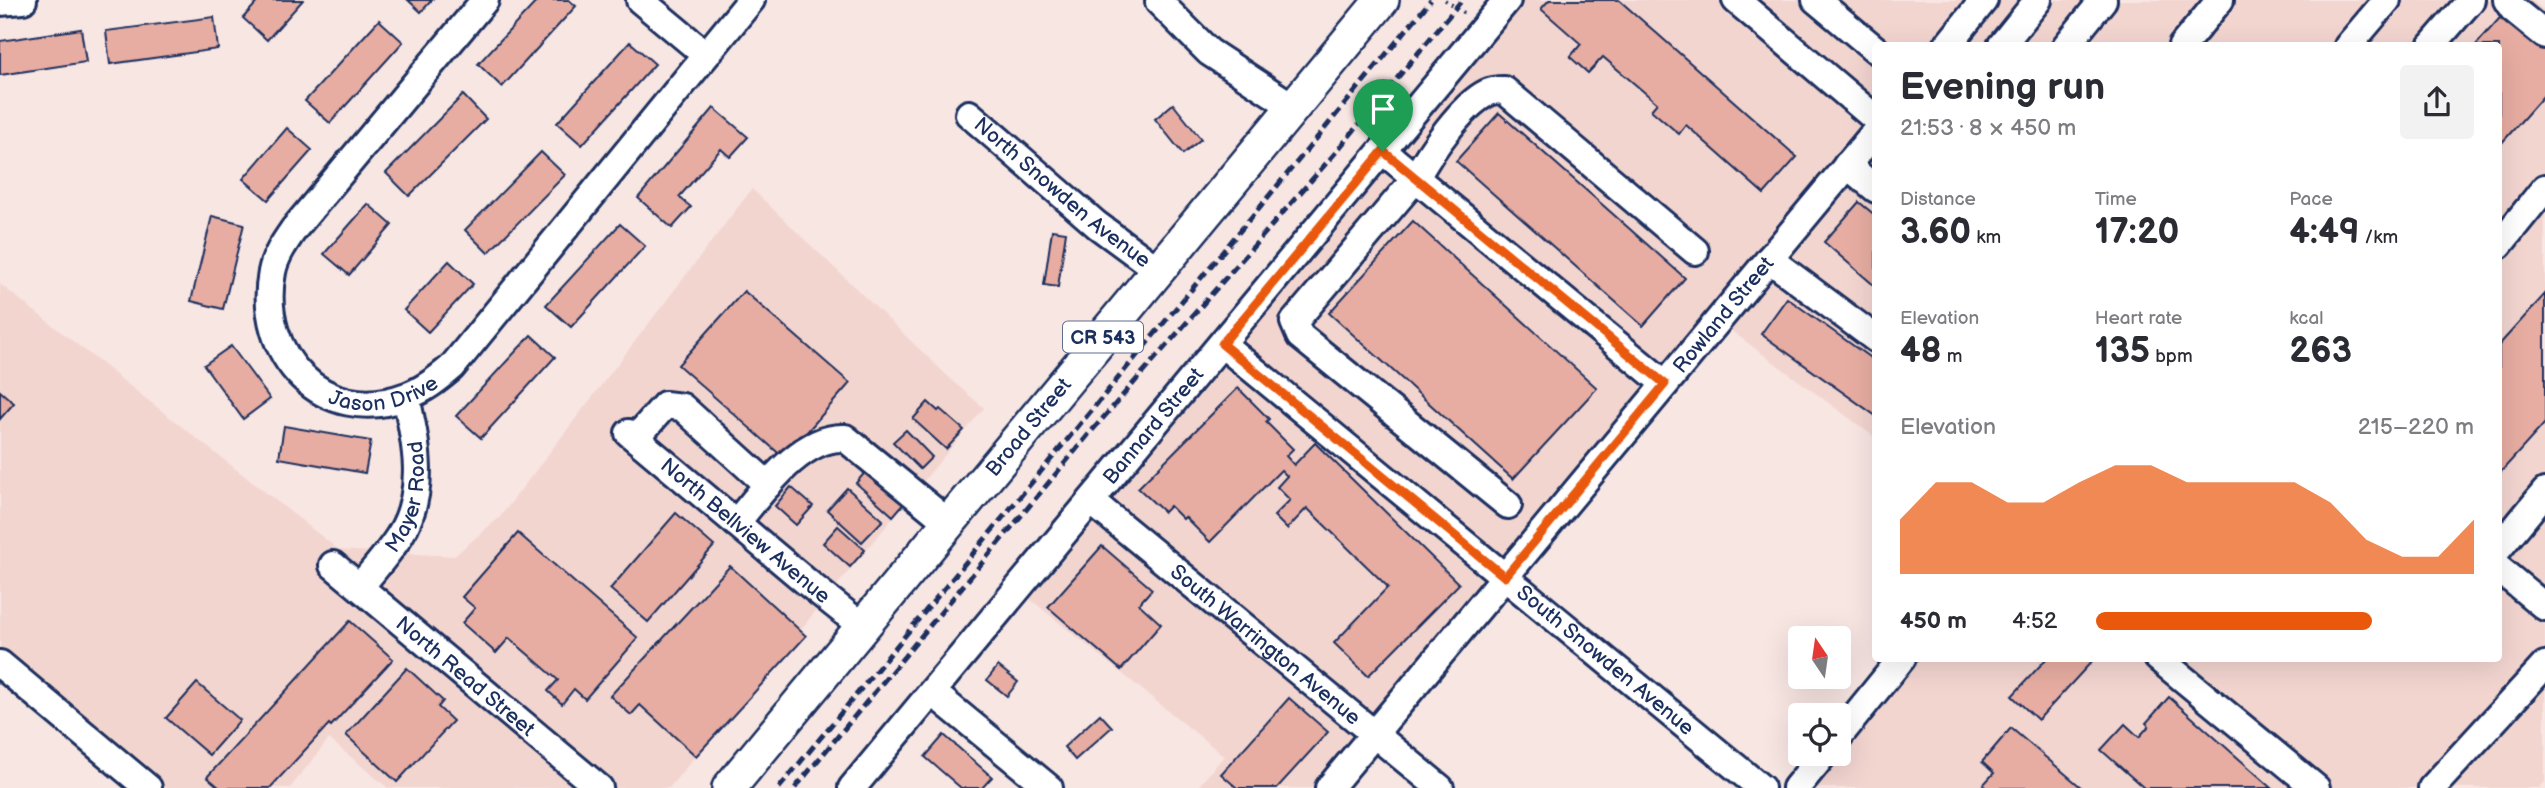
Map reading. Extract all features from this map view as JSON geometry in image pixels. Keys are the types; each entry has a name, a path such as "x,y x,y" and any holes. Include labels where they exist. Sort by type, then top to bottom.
{"main road":[{"name":"Broad Street","path":"729,788 1382,0"}],"street":[{"path":"0,2 23,0"},
{"name":"Jason Drive","path":"485,0 281,248 272,272 269,313 276,340 290,365 315,389 335,399 354,403 378,403 406,397 431,384 452,367 751,0"},
{"path":"640,0 706,55"},
{"name":"Bannard Street","path":"852,788 1507,0"},
{"path":"1736,0 1872,116"},
{"path":"1816,0 1872,47"},
{"path":"1950,42 1984,0"},
{"path":"2004,42 2038,0"},
{"path":"2069,42 2103,0"},
{"path":"2185,42 2220,0"},
{"path":"2351,42 2387,0"},
{"path":"2434,42 2471,0"},
{"path":"2507,0 2513,9 2545,34"},
{"path":"1159,2 1209,52 1293,107"},
{"path":"1508,505 1300,336 1294,323 1416,178 1427,156 1475,100 1491,91 1504,90 1695,251"},
{"name":"North Snowden Avenue","path":"969,114 1097,225 1158,270"},
{"name":"Rowland Street","path":"1329,788 1872,136"},
{"path":"1383,151 1665,384"},
{"path":"1847,165 1872,186"},
{"path":"2502,241 2545,188"},
{"path":"1769,259 1872,336"},
{"name":"South Snowden Avenue","path":"1222,344 1762,788"},
{"name":"Mayer Road","path":"360,587 401,534 414,494 417,451 406,397"},
{"name":"North Bellview Avenue","path":"768,485 682,407 665,405 633,436 863,626"},
{"path":"736,523 776,475 814,444 832,437 845,438 948,523"},
{"path":"2502,544 2545,492"},
{"name":"South Warrington Avenue","path":"1091,501 1440,788"},
{"name":"North Read Street","path":"333,565 599,788"},
{"path":"2502,571 2545,607"},
{"path":"1851,721 1899,662"},
{"path":"2163,662 2316,788"},
{"path":"0,664 148,788"},
{"path":"2432,788 2545,665"},
{"path":"932,692 1049,788"},
{"path":"1796,788 1814,766"}],"shaded area":[{"path":"1490,0 2531,0 2545,11 2545,782 2539,788 1791,788 1808,766 1851,766 1851,714 1893,662 2502,662 2502,42 1872,42 1872,435 1714,318 1326,788 1197,788 1224,756 1025,595"},
{"path":"752,189 984,408 669,788 388,788 329,739 290,788 157,788 0,659 0,284 339,550 454,556 500,517"}],"building":[{"path":"259,0 303,0 267,40 243,18"},
{"path":"408,0 432,0 421,12"},
{"path":"538,0 569,0 576,6 502,87 478,64"},
{"path":"1549,0 1619,0 1797,157 1764,194 1686,125 1679,134 1651,110 1657,103 1603,57 1588,73 1570,57 1581,44 1541,9"},
{"path":"2506,11 2545,45 2545,94 2502,143 2502,42 2479,42"},
{"path":"214,17 218,49 110,64 106,31"},
{"path":"379,20 403,42 330,123 305,101"},
{"path":"81,29 86,62 0,75 0,41"},
{"path":"630,42 655,64 582,145 557,123"},
{"path":"463,95 486,119 409,196 386,173"},
{"path":"1173,104 1201,139 1183,154 1155,119"},
{"path":"714,108 748,137 730,157 721,149 679,197 691,207 672,228 638,198"},
{"path":"1499,113 1685,278 1643,326 1456,161"},
{"path":"287,128 312,150 268,200 243,179"},
{"path":"541,152 565,175 488,253 465,230"},
{"path":"1859,202 1872,213 1872,284 1824,242"},
{"path":"368,204 392,225 349,275 324,254"},
{"path":"212,216 244,224 223,309 191,301"},
{"path":"1413,221 1597,388 1513,479 1329,313"},
{"path":"620,224 645,246 571,327 546,305"},
{"path":"1052,230 1066,232 1058,287 1044,285"},
{"path":"449,261 473,284 428,332 404,310"},
{"path":"744,291 850,383 784,458 678,365"},
{"path":"2545,294 2545,423 2502,471 2502,342"},
{"path":"1787,298 1872,359 1872,413 1761,334"},
{"path":"531,335 555,357 481,438 456,416"},
{"path":"231,346 270,399 243,419 204,365"},
{"path":"1238,388 1269,419 1266,422 1293,449 1286,456 1294,465 1315,443 1459,584 1368,676 1334,643 1388,587 1307,508 1287,529 1274,516 1290,500 1277,487 1287,476 1281,470 1210,542 1185,517 1183,519 1170,506 1164,512 1138,488"},
{"path":"0,391 14,403 0,419"},
{"path":"928,402 964,430 946,449 913,419"},
{"path":"284,426 371,441 365,473 279,458"},
{"path":"906,430 932,457 920,469 893,442"},
{"path":"868,469 906,501 893,516 856,483"},
{"path":"791,487 813,506 796,525 775,506"},
{"path":"847,488 883,520 862,542 827,510"},
{"path":"676,513 714,546 648,622 610,589"},
{"path":"838,526 865,550 850,567 823,543"},
{"path":"518,533 638,638 585,699 574,689 562,704 548,691 558,680 509,638 496,653 462,623 475,608 462,597"},
{"path":"1102,546 1152,589 1139,604 1161,624 1121,670 1048,607"},
{"path":"730,566 806,636 696,756 640,705 631,715 610,696"},
{"path":"350,621 393,659 270,788 220,788 207,777"},
{"path":"2043,662 2091,662 2038,720 2012,696"},
{"path":"998,666 1018,682 1007,696 987,680"},
{"path":"407,668 443,701 438,707 453,721 397,782 346,735"},
{"path":"197,683 240,720 209,755 166,718"},
{"path":"2169,697 2272,788 2144,788 2101,750 2125,724 2139,737 2149,726 2146,723"},
{"path":"1289,698 1328,732 1277,788 1237,788 1221,774"},
{"path":"1100,714 1112,727 1075,760 1064,747"},
{"path":"2011,728 2082,788 1986,788 1983,785 1994,773 1982,762"},
{"path":"944,735 992,777 982,788 961,788 925,757"}],"railway":[{"path":"779,788 1431,0"},
{"path":"795,788 1089,434 1336,152 1462,0"}],"route":[{"path":"1383,151 1665,384 1505,577 1222,344 1383,151"}]}
